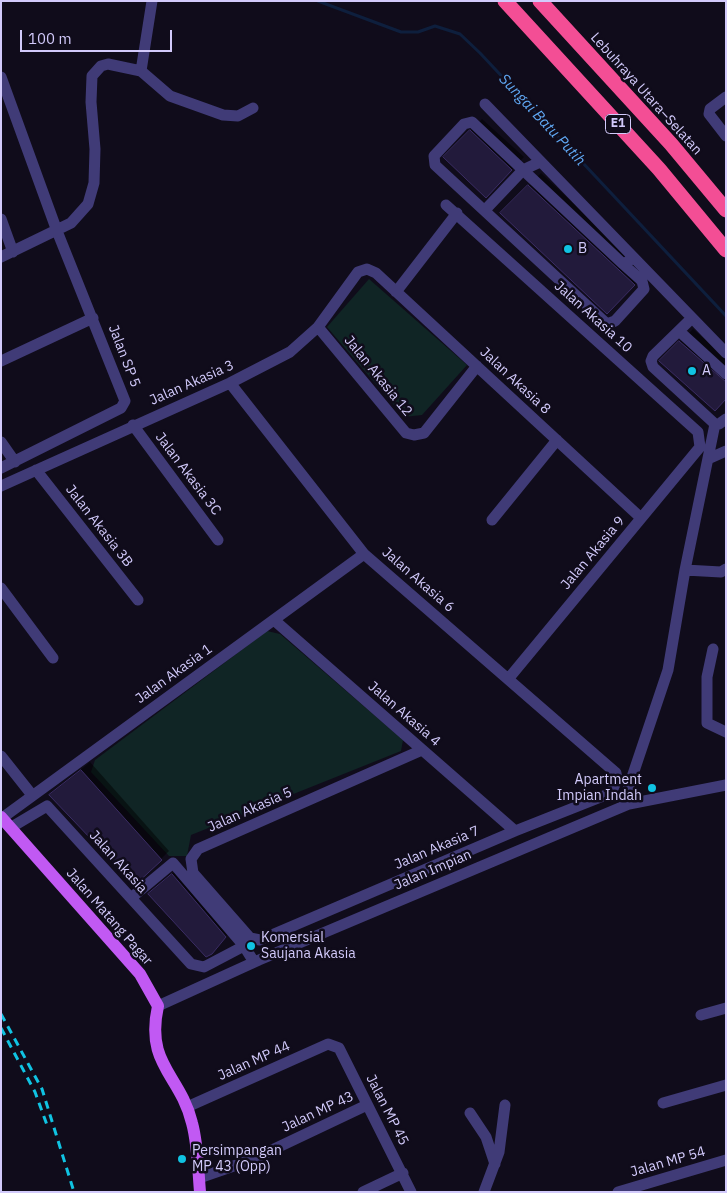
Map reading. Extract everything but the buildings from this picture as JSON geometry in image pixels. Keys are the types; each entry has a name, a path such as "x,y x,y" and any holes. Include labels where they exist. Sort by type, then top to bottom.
{"highway":[{"name":"E1","path":"505,1 659,169 726,250"},
{"name":"Lebuhraya Utara–Selatan","path":"540,1 670,144 726,210"}],"main road":[{"name":"Jalan Matang Pagar","path":"4,821 140,974 158,1006"},
{"path":"158,1006 153,1027 159,1058 187,1108 192,1123 200,1192"}],"street":[{"path":"141,71 152,1"},
{"path":"1,257 57,231 70,223 88,204 94,183 96,149 91,102 92,76 101,66 108,64 141,71 170,96 215,112 238,116 253,108"},
{"name":"Jalan SP 5","path":"1,77 57,231 125,398 125,404 121,408 15,462"},
{"path":"726,97 710,109 708,114 726,136"},
{"path":"485,104 726,353"},
{"path":"469,122 475,124 523,170 642,281 644,289 615,322 607,324 554,277 435,165 433,160 464,124 469,122"},
{"path":"485,210 523,170 540,162"},
{"name":"Jalan Akasia 10","path":"446,204 698,432 700,447"},
{"path":"396,292 456,213"},
{"path":"1,219 13,252"},
{"path":"623,264 634,258"},
{"name":"Jalan Akasia 8","path":"366,269 376,273 642,518"},
{"name":"Jalan Akasia 3","path":"1,486 230,383 290,352 318,326 358,272 366,269"},
{"path":"1,361 94,318"},
{"path":"692,318 653,356 652,364 715,424 720,424 726,419"},
{"name":"Jalan Akasia 12","path":"318,326 406,433 414,435 424,433 477,366"},
{"path":"679,331 726,374"},
{"name":"Jalan Akasia 6","path":"230,383 364,554 509,678 616,773"},
{"path":"629,804 628,792 668,670 685,570 715,424"},
{"name":"Jalan Akasia 3C","path":"133,425 218,540"},
{"path":"492,520 557,440"},
{"path":"1,442 15,462 1,468"},
{"name":"Jalan Akasia 9","path":"509,678 700,447"},
{"path":"708,459 726,451"},
{"name":"Jalan Akasia 3B","path":"36,470 138,600"},
{"name":"Jalan Akasia 1","path":"4,821 32,795 364,554"},
{"path":"685,570 721,572 726,569"},
{"path":"1,588 53,658"},
{"name":"Jalan Akasia 4","path":"274,620 515,831"},
{"path":"713,649 707,677 707,723 726,732"},
{"name":"Jalan Akasia 5","path":"255,940 250,938 193,873 191,860 198,849 422,750"},
{"path":"1,756 32,795"},
{"name":"Jalan Akasia 7","path":"255,940 260,940 515,831 611,794 618,780 616,773"},
{"name":"Jalan Impian","path":"158,1006 254,962 629,804 726,785"},
{"name":"Jalan Akasia","path":"4,821 47,806 191,964 196,967 204,966 244,946"},
{"path":"131,898 172,863 244,946 254,962"},
{"path":"701,1015 726,1008"},
{"name":"Jalan MP 44","path":"187,1108 328,1044 334,1045"},
{"name":"Jalan MP 45","path":"334,1045 338,1048 411,1192"},
{"path":"663,1103 726,1085"},
{"name":"Jalan MP 43","path":"199,1178 251,1160 367,1105"},
{"path":"484,1192 499,1152 505,1105"},
{"path":"470,1113 486,1137 494,1164"},
{"name":"Jalan MP 54","path":"618,1192 726,1160"},
{"path":"364,1192 402,1173"}],"green space":[{"path":"369,279 467,365 422,415 404,417 327,327"},
{"path":"267,631 280,634 403,740 401,751 191,835 187,856 169,856 91,772 95,760"}],"waterway":[{"name":"Sungai Batu Putih","path":"318,1 401,32 418,32 435,26 460,34 480,53 726,316"}],"railway":[{"path":"1,1014 42,1089 74,1192"},
{"path":"1,1028 35,1092 47,1125"}],"place":[{"name":"B","path":"568,249"},
{"name":"A","path":"692,371"},
{"name":"Apartment Impian Indah","path":"652,788"},
{"name":"Komersial Saujana Akasia","path":"251,946"},
{"name":"Persimpangan MP 43 (Opp)","path":"182,1159"}]}
